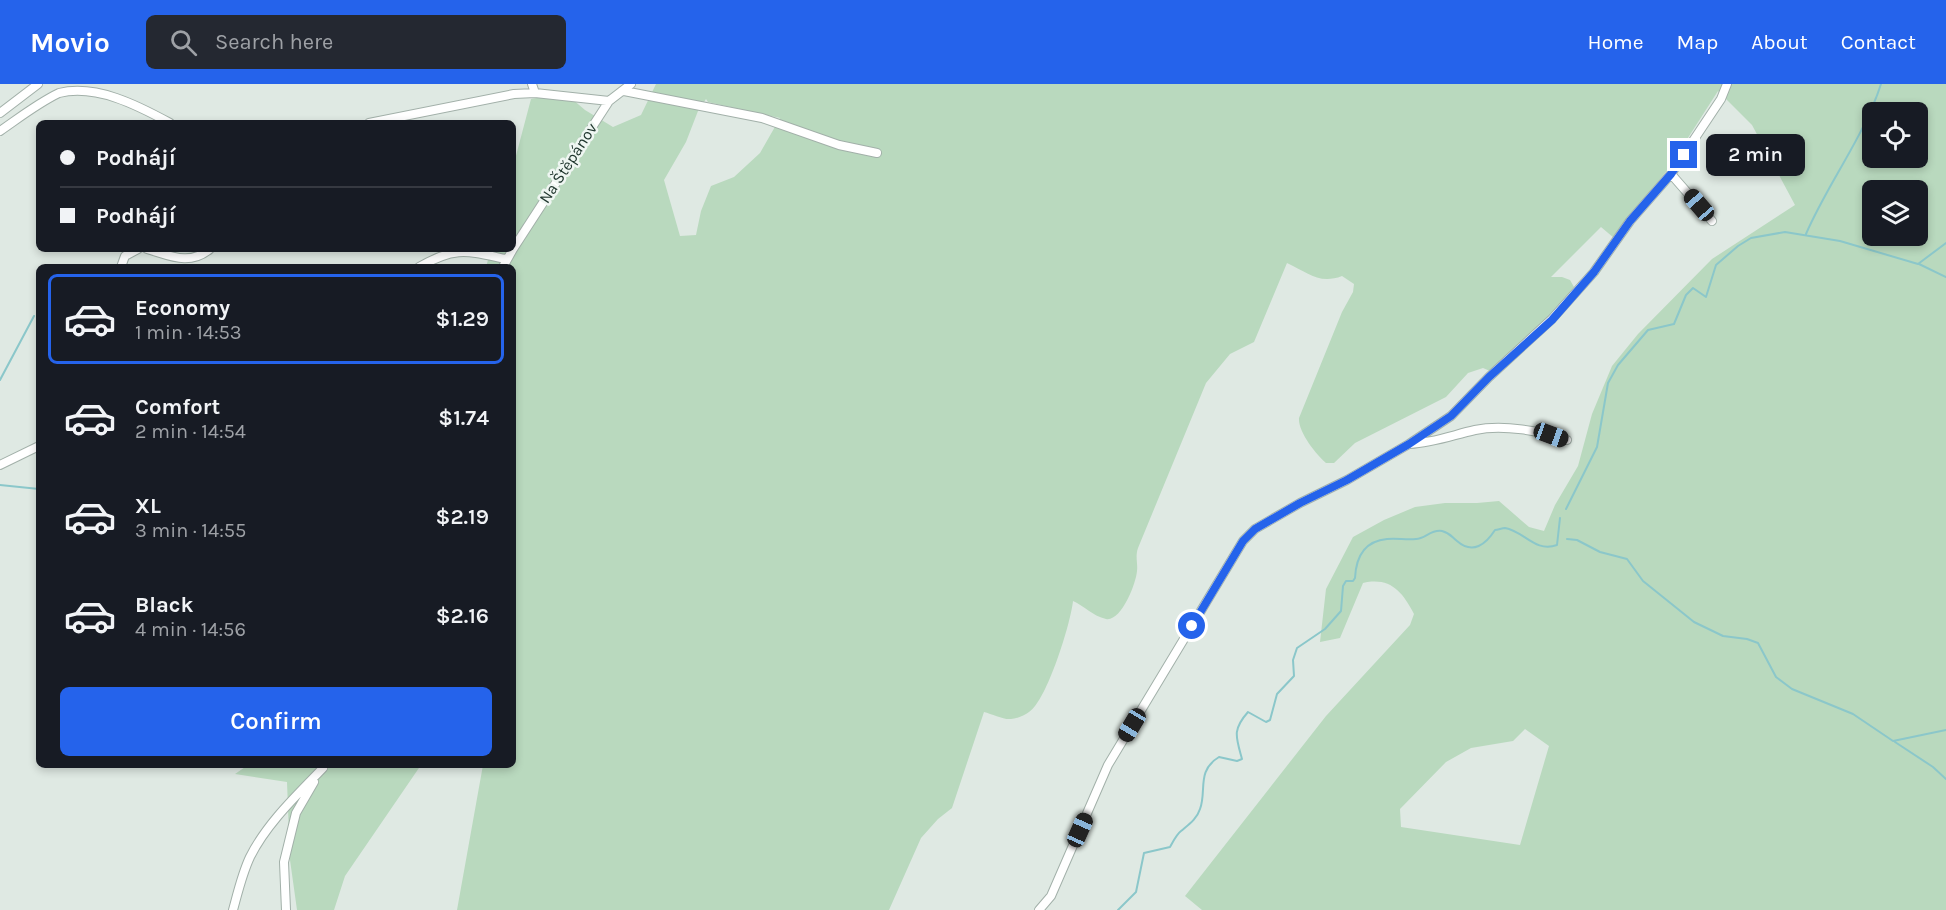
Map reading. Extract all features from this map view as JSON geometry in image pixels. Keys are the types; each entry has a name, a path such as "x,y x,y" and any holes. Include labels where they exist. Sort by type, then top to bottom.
{"street":[{"path":"0,113 38,84"},
{"path":"532,84 535,93"},
{"name":"Na Štěpánov","path":"516,244 609,101 631,84"},
{"path":"1039,910 1051,896 1108,765 1243,541 1255,529 1347,480 1409,444 1451,416 1489,377 1552,320 1594,272 1630,221 1671,174 1721,99 1727,84"},
{"path":"0,130 58,93 82,88 103,90 164,120"},
{"path":"624,91 762,118 839,145 877,153"},
{"path":"384,120 514,94 535,93 609,101"},
{"path":"1671,174 1712,221"},
{"path":"122,264 125,256 132,252"},
{"path":"159,252 186,259 199,257 206,252"},
{"path":"425,264 445,254 457,252"},
{"path":"466,252 505,263"},
{"path":"1409,444 1478,429 1534,431 1567,440"},
{"path":"0,465 36,448"},
{"path":"233,910 243,875 260,840 322,768"},
{"path":"286,910 284,862 296,813 323,768"}],"green space":[{"path":"656,84 1946,84 1946,910 1202,910 1185,896 1326,716 1410,625 1414,614 1400,593 1381,582 1363,583 1340,638 1320,642 1326,589 1353,537 1384,520 1415,507 1445,503 1499,501 1529,527 1544,531 1555,505 1578,466 1592,414 1612,366 1638,334 1712,259 1795,205 1752,125 1718,91 1668,169 1614,238 1601,227 1551,277 1570,280 1574,287 1558,308 1490,371 1483,368 1468,373 1446,397 1355,443 1334,463 1326,463 1313,448 1301,430 1299,418 1342,312 1353,292 1354,284 1342,276 1327,279 1313,276 1287,263 1254,342 1230,354 1206,383 1138,548 1136,577 1127,601 1117,615 1106,619 1073,601 1057,660 1036,705 1027,713 1013,719 1005,719 984,712 952,808 938,819 921,838 889,910 457,910 482,768 516,768 516,264 487,264 490,252 516,252 516,156 531,99 565,93 585,110 613,127 641,115","holes":["706,99 708,102 780,118 760,153 734,177 711,186 701,211 696,235 680,236 664,180 686,142 698,111","1525,729 1549,746 1520,845 1401,827 1400,809 1446,762 1471,748 1513,741"]},
{"path":"244,768 419,768 345,876 334,910 297,910 290,860 287,782 235,774"}],"waterway":[{"path":"1806,234 1856,141 1881,84"},
{"path":"1566,509 1597,447 1608,383 1618,365 1648,330 1674,324 1686,295 1693,288 1706,297 1716,265 1738,246 1751,238 1785,232 1840,241 1918,264 1946,243"},
{"path":"1919,264 1946,277"},
{"path":"0,380 34,316"},
{"path":"0,485 36,489"},
{"path":"1118,910 1136,892 1144,853 1170,847 1178,834 1197,816 1202,802 1207,768 1219,757 1237,761 1242,759 1237,729 1243,718 1248,712 1266,722 1270,720 1277,694 1294,676 1293,660 1297,648 1325,629 1341,611 1343,586 1346,581 1353,581 1355,578 1357,563 1367,547 1379,540 1419,539 1438,531 1449,534 1463,545 1474,547 1488,540 1495,530 1505,528 1536,544 1549,547 1557,545 1560,518"},
{"path":"1567,539 1577,540 1600,552 1627,559 1643,581 1694,622 1723,636 1758,643 1776,677 1792,689 1853,714 1893,741 1946,730"},
{"path":"1895,742 1933,767 1946,779"}],"route":[{"path":"1192,626 1243,541 1255,529 1347,480 1409,444 1451,416 1489,377 1552,320 1594,272 1630,221 1671,174 1684,155"}]}
